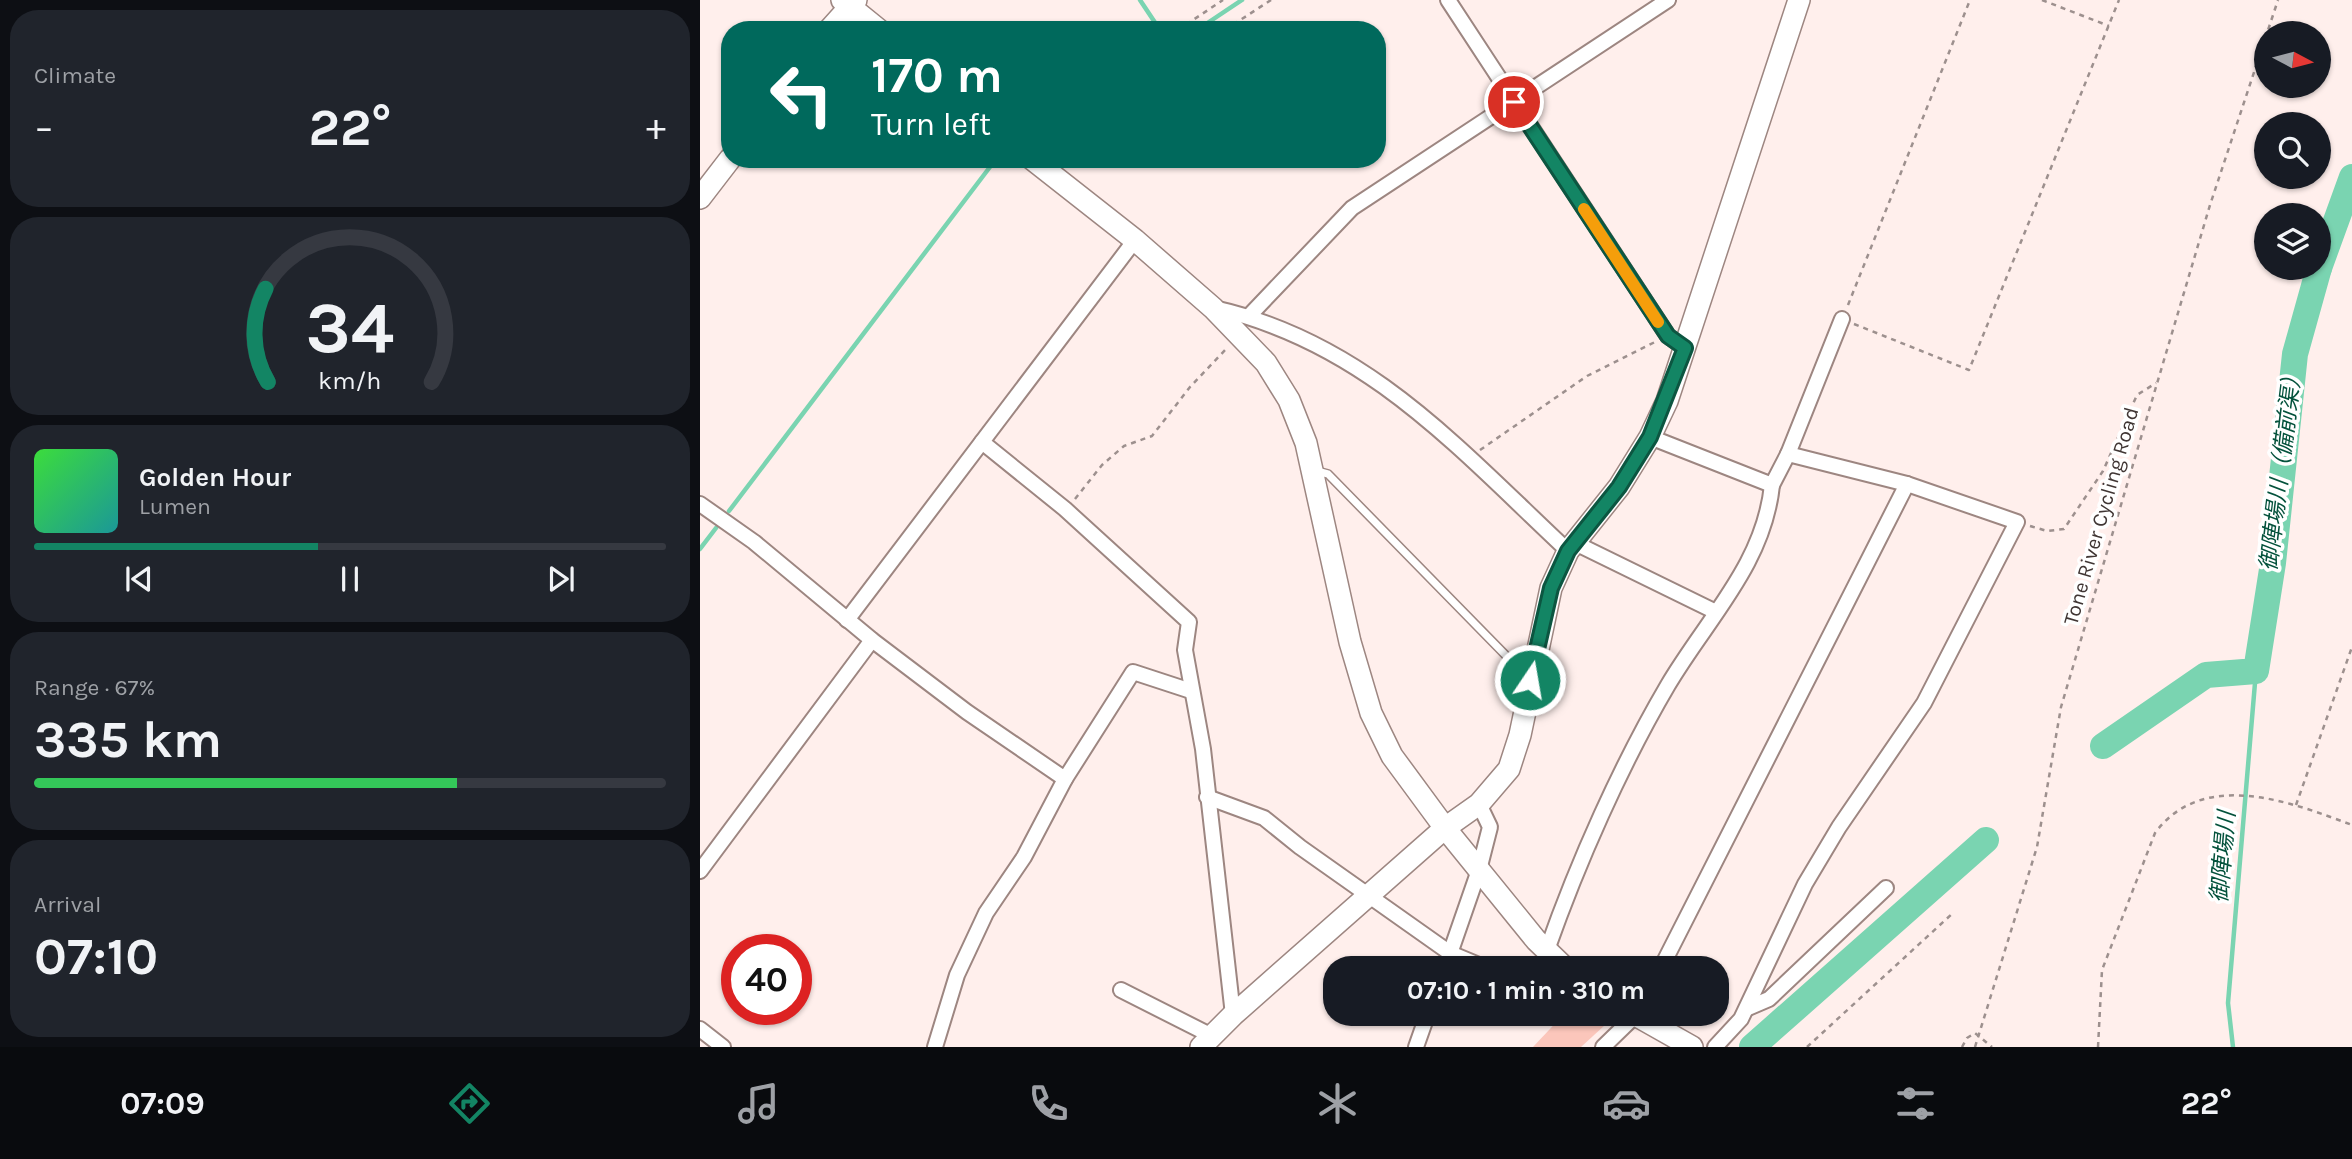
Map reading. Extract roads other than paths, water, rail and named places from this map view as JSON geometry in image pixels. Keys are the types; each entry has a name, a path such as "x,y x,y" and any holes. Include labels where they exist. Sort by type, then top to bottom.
{"street":[{"path":"1448,0 1676,342"},
{"path":"1244,325 1352,208 1668,0"},
{"path":"1121,990 1206,1042 1233,1014 1445,828 1479,804 1509,769 1520,735 1551,588 1571,547 1619,487 1650,437 1676,342 1800,0"},
{"path":"836,21 849,2 869,21"},
{"path":"700,198 723,168"},
{"path":"1043,168 1135,240 1213,308 1244,325 1348,361 1406,401 1571,547 1716,612"},
{"path":"847,620 1135,240"},
{"path":"1547,950 1588,846 1644,731 1668,686 1716,612 1730,596 1764,530 1772,485 1788,454 1842,319"},
{"path":"1244,325 1289,400 1312,469 1350,642 1371,713 1391,756 1479,870 1553,956"},
{"path":"1650,437 1772,485"},
{"path":"982,442 1065,509 1189,622 1185,650 1203,749 1233,1014"},
{"path":"1715,1047 1748,1008 1805,884 1839,827 1924,703 2017,522 1907,484 1788,454"},
{"path":"1667,956 1907,484"},
{"path":"700,504 754,542 847,620 967,712 1065,779"},
{"path":"700,871 873,640"},
{"path":"935,1047 957,975 980,925 1024,857 1065,779 1133,672 1191,691"},
{"path":"1208,797 1264,818 1369,897 1457,956"},
{"path":"1449,956 1479,870 1490,827 1479,804"},
{"path":"1748,1008 1769,999 1886,888"},
{"path":"1416,1047 1423,1026"},
{"path":"1603,1047 1623,1026"},
{"path":"1656,1026 1692,1047"},
{"path":"700,1029 723,1047"}],"lane":[{"path":"1312,469 1328,474 1530,680"}],"waterway":[{"path":"1140,0 1154,21"},
{"path":"1210,21 1242,0"},
{"path":"729,511 989,168"},
{"name":"御陣場川（備前渠）","path":"2331,235 2352,177"},
{"name":"御陣場川（備前渠）","path":"2103,746 2206,675 2256,671 2273,563 2295,354 2316,280"},
{"path":"700,549 716,528"},
{"name":"御陣場川","path":"2233,1047 2228,1003 2256,671"},
{"path":"1752,1047 1986,840"}]}
